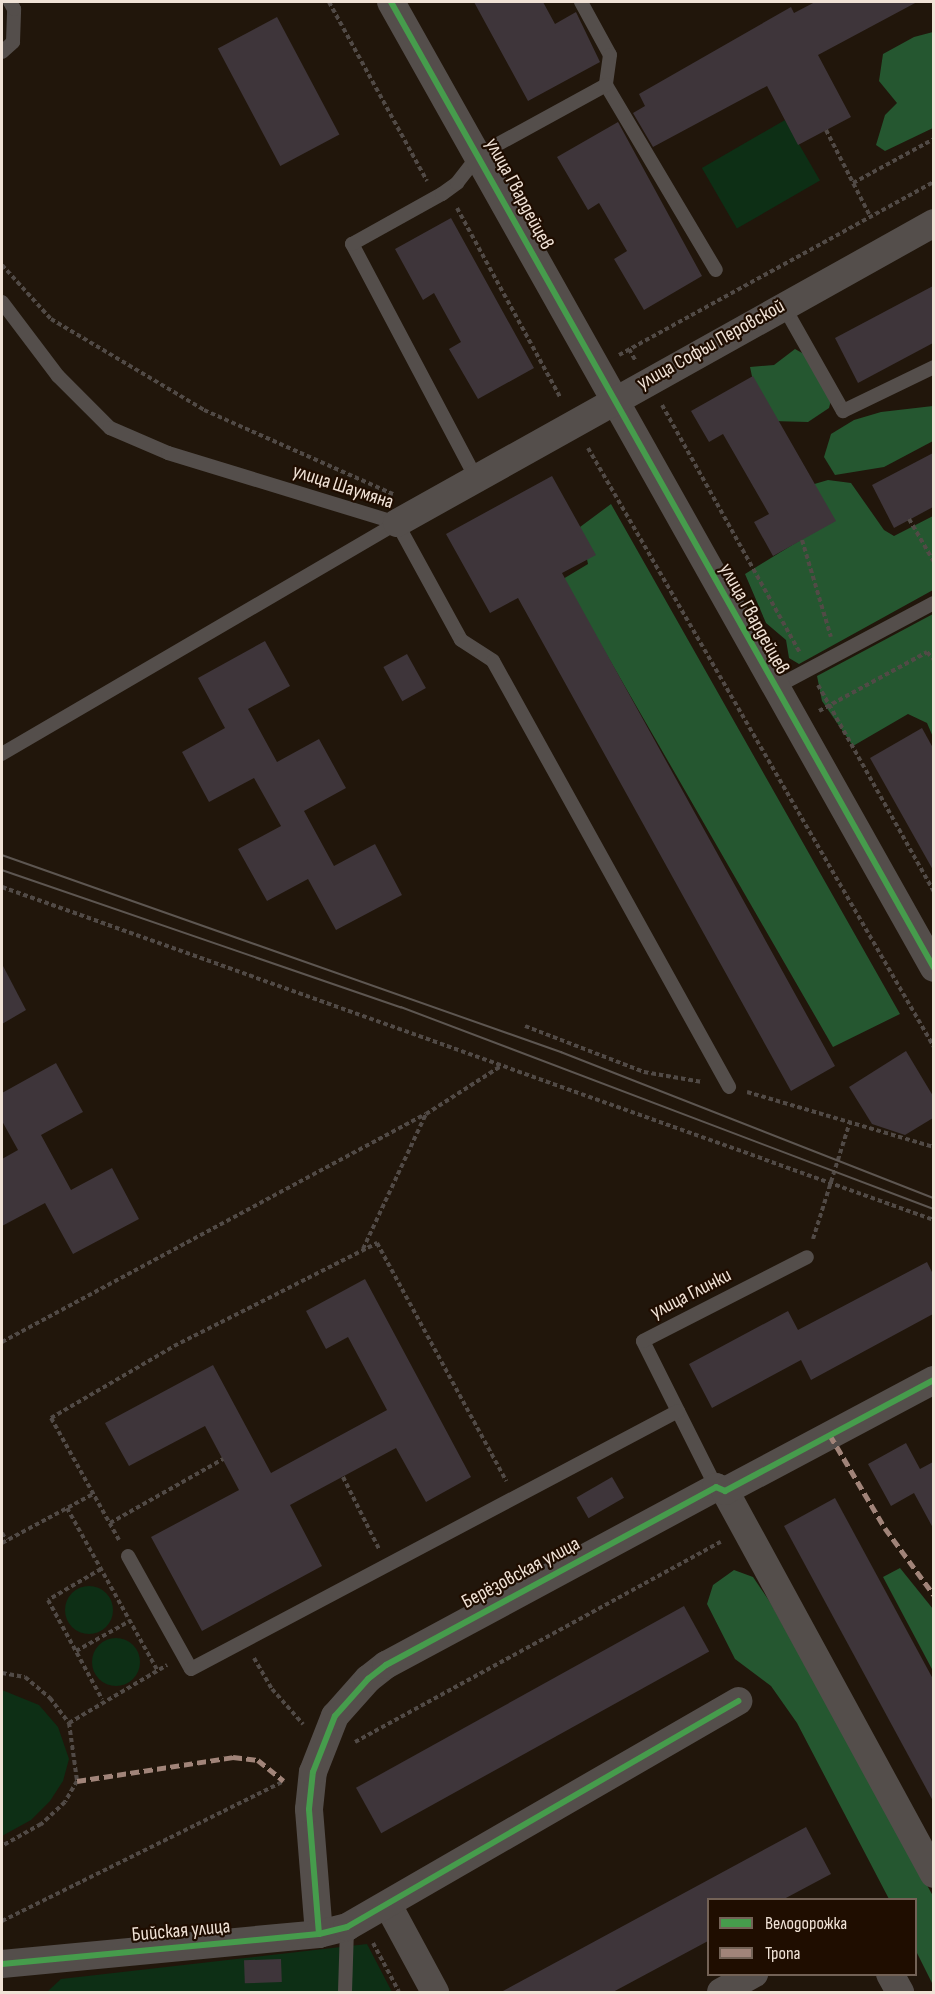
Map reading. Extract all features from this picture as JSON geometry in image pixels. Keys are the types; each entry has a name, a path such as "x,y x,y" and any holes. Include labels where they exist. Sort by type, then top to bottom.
{"street":[{"name":"улица Гвардейцев","path":"391,2 480,154 611,400 933,968"},
{"name":"улица Софьи Перовской","path":"397,523 611,400 933,223"},
{"name":"Берёзовская улица","path":"319,1934 309,1809 313,1772 325,1736 349,1697 386,1665 933,1380"},
{"path":"720,1489 745,1528 933,1874"},
{"name":"Бийская улица","path":"2,1964 319,1934 354,1923 739,1701"},
{"path":"388,1905 435,1992"},
{"path":"721,1992 750,1976"},
{"path":"891,1976 900,1992"}],"lane":[{"path":"2,52 13,42 14,9 10,2"},
{"path":"581,2 610,55 606,85 716,270"},
{"path":"476,478 352,244 442,194 457,183 480,154 606,85"},
{"name":"улица Шаумяна","path":"2,302 58,376 110,428 168,453 397,523"},
{"path":"783,305 843,411 933,367"},
{"path":"397,523 461,640 493,661 729,1087"},
{"name":"улица Шаумяна","path":"2,754 397,523"},
{"path":"774,688 933,603"},
{"name":"улица Глинки","path":"720,1489 643,1341 807,1257"},
{"path":"128,1556 191,1669 678,1411"},
{"path":"345,1992 354,1923"}],"path":[{"path":"329,2 427,183 456,207 573,422 933,1047"},
{"path":"825,130 870,216"},
{"path":"853,183 933,139"},
{"path":"594,369 933,182"},
{"path":"2,264 51,319 204,410 424,507"},
{"path":"629,349 933,892"},
{"path":"909,519 933,562"},
{"path":"802,540 837,655"},
{"path":"795,724 927,652 933,660"},
{"path":"2,887 933,1220"},
{"path":"525,1026 644,1072 729,1087 933,1147"},
{"path":"2,1342 426,1114 502,1066"},
{"path":"363,1250 426,1114"},
{"path":"807,1257 850,1122"},
{"path":"128,1556 51,1418 174,1346 377,1243 514,1498"},
{"path":"110,1523 223,1460"},
{"path":"343,1477 387,1565"},
{"path":"2,1533 4,1542 93,1494"},
{"path":"67,1508 158,1670"},
{"path":"325,1736 360,1743 745,1528"},
{"path":"100,1569 48,1600 102,1699"},
{"path":"76,1651 130,1621"},
{"path":"69,1723 102,1699 184,1656"},
{"path":"2,1673 25,1677 50,1698 69,1723 77,1781 65,1802 41,1824 2,1846"},
{"path":"263,1676 282,1702"},
{"path":"2,1921 291,1773"},
{"path":"354,1923 399,1992"}],"green space":[{"path":"933,32 933,128 885,151 876,145 885,115 897,103 879,81 883,54 914,37"},
{"path":"785,120 820,181 737,229 702,168"},
{"path":"795,349 820,363 834,389 829,408 808,422 772,421 757,400 750,367 774,365"},
{"path":"933,406 933,441 884,467 835,475 824,457 831,434 854,420 881,412"},
{"path":"828,480 851,483 884,530 894,536 933,516 933,590 799,664 789,658 786,640 766,623 745,574 820,528 811,485"},
{"path":"611,504 900,1014 833,1047 563,579 588,564 580,527"},
{"path":"933,614 933,737 927,723 908,714 853,746 822,701 817,676"},
{"path":"900,1568 933,1609 933,1671 883,1577"},
{"path":"734,1570 753,1577 770,1602 933,1896 933,1985 917,1953 917,1898 888,1898 797,1723 771,1686 735,1659 707,1604 713,1585"},
{"path":"89,1586 106,1593 113,1610 106,1627 89,1634 72,1627 65,1610 72,1593"},
{"path":"116,1638 133,1645 140,1662 133,1679 116,1686 99,1679 92,1662 99,1645"},
{"path":"2,1690 39,1705 58,1727 69,1759 63,1781 50,1801 31,1820 2,1836"},
{"path":"367,1944 392,1992 47,1992 61,1979"}],"building":[{"path":"474,2 543,2 555,24 576,12 600,62 528,101"},
{"path":"815,2 917,2 818,55 851,117 798,145 767,86 653,147 633,113 645,106 639,94 791,7 794,13"},
{"path":"277,17 339,134 280,166 218,48"},
{"path":"618,122 702,276 644,310 614,259 627,251 599,203 588,210 557,157"},
{"path":"451,218 534,368 478,399 449,349 461,342 434,293 423,300 395,249"},
{"path":"933,286 933,343 858,383 835,338"},
{"path":"753,376 836,521 773,556 754,522 769,514 723,434 709,442 691,411"},
{"path":"933,453 933,507 894,528 872,485"},
{"path":"552,476 596,555 562,573 835,1066 791,1091 518,598 490,613 446,534"},
{"path":"265,641 290,686 248,709 277,762 319,739 346,788 304,811 334,866 375,844 402,895 336,930 308,879 267,901 238,849 281,826 254,778 209,802 182,752 225,728 198,678"},
{"path":"407,654 426,688 402,701 383,667"},
{"path":"922,728 933,748 933,870 870,758"},
{"path":"2,964 26,1010 2,1024"},
{"path":"906,1051 933,1096 933,1118 905,1135 872,1124 849,1087"},
{"path":"56,1063 83,1112 41,1135 71,1190 112,1168 139,1219 73,1254 45,1203 2,1226 2,1159 18,1150 2,1121 2,1093"},
{"path":"927,1262 933,1274 933,1314 811,1380 801,1360 712,1408 689,1364 788,1311 798,1330"},
{"path":"365,1279 471,1477 426,1502 396,1448 290,1505 322,1566 202,1631 151,1537 239,1490 205,1426 129,1466 105,1423 213,1365 271,1473 387,1410 348,1337 326,1349 306,1311"},
{"path":"906,1443 920,1469 933,1462 933,1528 914,1493 891,1506 868,1464"},
{"path":"612,1477 624,1498 588,1518 576,1498"},
{"path":"835,1498 933,1679 933,1801 784,1526"},
{"path":"684,1606 709,1651 381,1833 356,1788"},
{"path":"806,1827 831,1874 786,1898 707,1898 707,1942 613,1992 501,1992"},
{"path":"281,1959 282,1982 245,1983 244,1960"}],"tram line":[{"path":"2,855 561,1052 934,1198"},
{"path":"2,870 401,1007 934,1209"}],"marked path":[{"path":"830,1435 885,1528 934,1595"},
{"path":"77,1781 233,1757 258,1760 284,1781"}],"cycle path":[{"path":"391,2 934,968"},
{"path":"319,1934 309,1809 313,1772 335,1716 368,1679 386,1665 716,1487 725,1491 934,1380"},
{"path":"2,1964 319,1934 347,1927 739,1701"}]}
